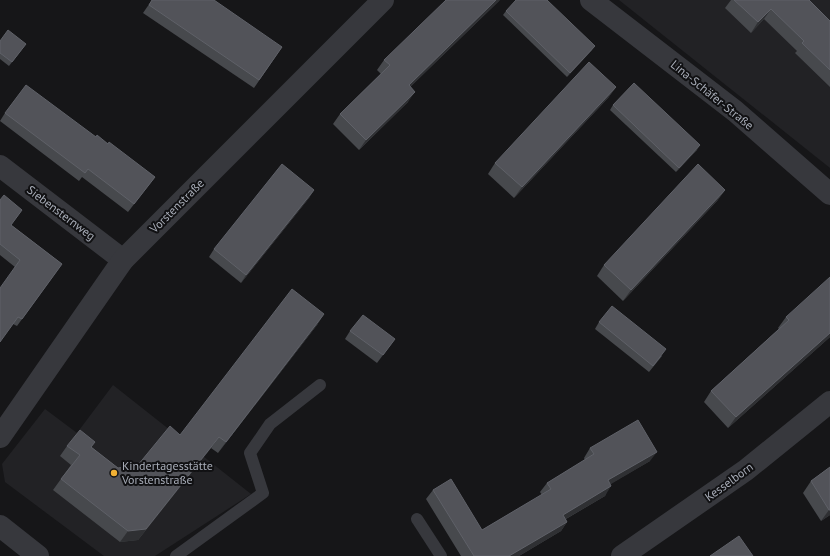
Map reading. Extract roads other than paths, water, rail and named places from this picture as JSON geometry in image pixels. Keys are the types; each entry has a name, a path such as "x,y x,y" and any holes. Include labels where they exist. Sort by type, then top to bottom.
{"street":[{"name":"Vorstenstraße","path":"0,437 123,260 383,0"},
{"name":"Lina-Schäfer-Straße","path":"591,0 735,111 830,194"},
{"name":"Siebensternweg","path":"0,166 123,260"},
{"name":"Kesselborn","path":"622,556 746,470 830,402"},
{"path":"0,526 38,556"}],"lane":[{"path":"176,556 263,494 250,453 270,424 320,386"},
{"path":"418,519 441,556"}],"place":[{"name":"Kindertagesstätte Vorstenstraße","path":"114,473"}]}
